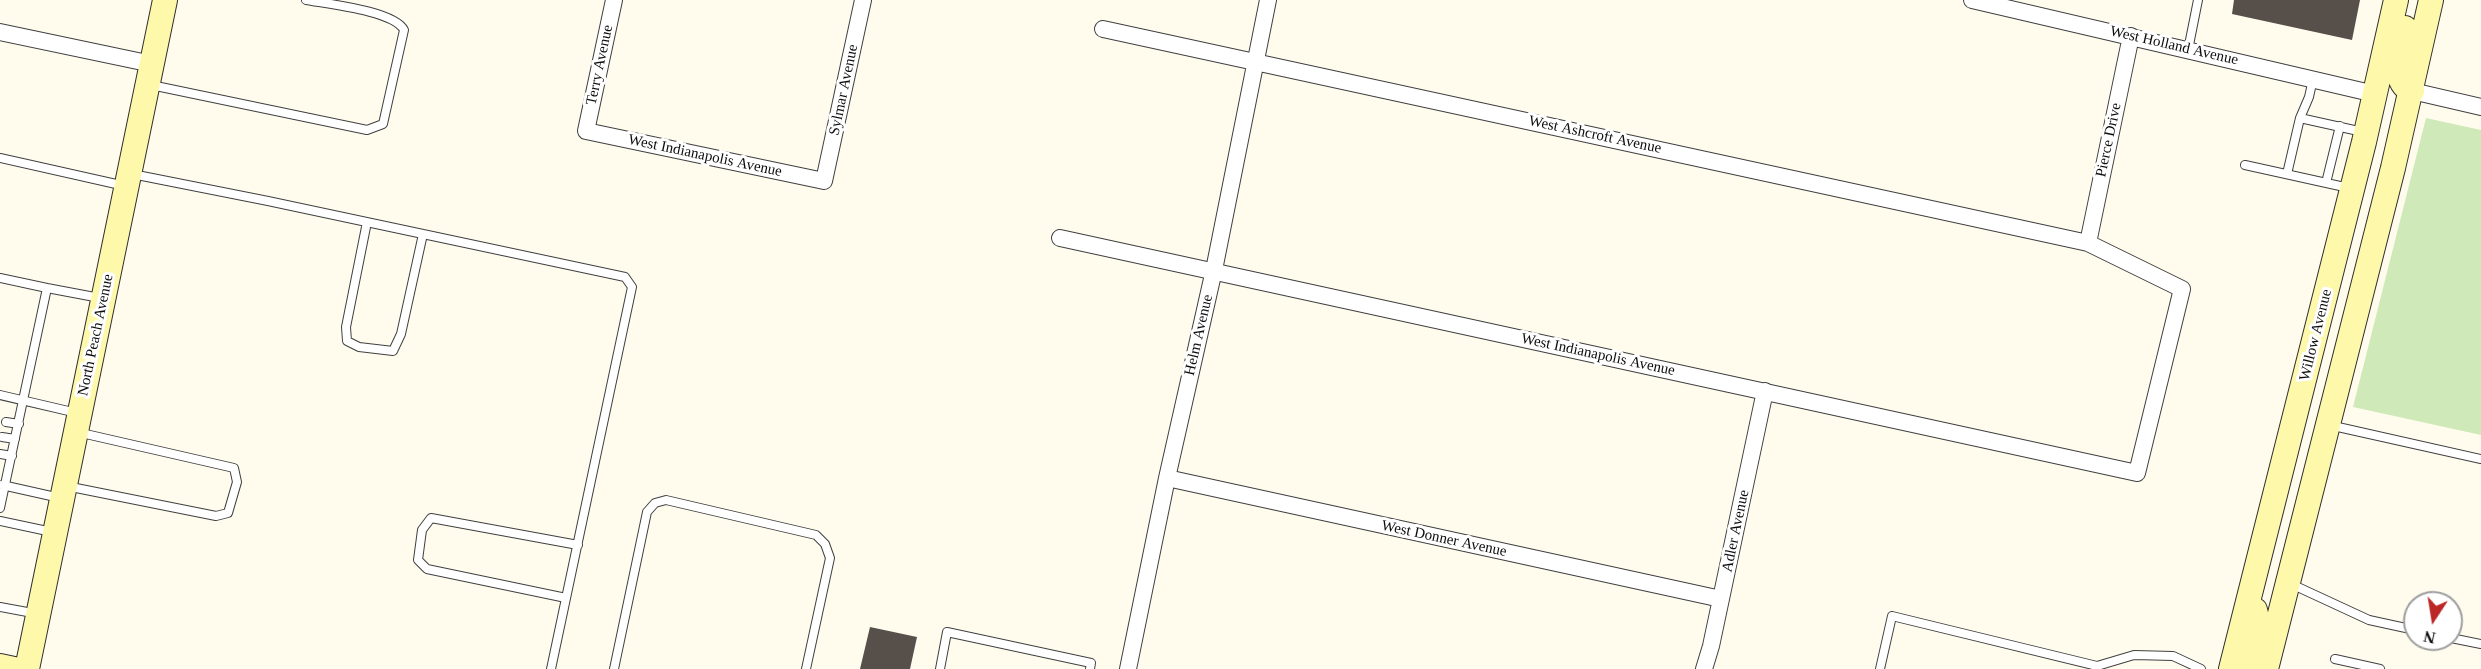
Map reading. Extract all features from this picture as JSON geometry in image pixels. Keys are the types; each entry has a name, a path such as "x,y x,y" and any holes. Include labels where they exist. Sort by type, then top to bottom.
{"main road":[{"name":"North Peach Avenue","path":"27,669 165,0"},
{"name":"Willow Avenue","path":"2231,669 2367,133 2396,0"},
{"path":"2411,0 2399,80 2405,88 2412,91"},
{"path":"2266,669 2412,91 2431,0"},
{"path":"2361,290 2361,237 2391,109 2388,99 2375,94"},
{"path":"2288,583 2277,567 2278,548 2301,457 2302,443 2294,421"},
{"path":"2248,601 2257,614 2259,625 2249,669"},
{"path":"0,666 14,669"}],"street":[{"name":"Terry Avenue","path":"586,131 614,0"},
{"name":"Sylmar Avenue","path":"824,181 863,0"},
{"name":"Helm Avenue","path":"1128,669 1167,478 1214,270 1268,0"},
{"name":"West Holland Avenue","path":"1972,0 2375,94"},
{"name":"West Ashcroft Avenue","path":"1103,29 1256,60 2088,243 2182,289 2136,473"},
{"path":"0,32 150,74"},
{"name":"Pierce Drive","path":"2088,243 2131,36"},
{"path":"2412,91 2481,107"},
{"name":"West Indianapolis Avenue","path":"586,131 824,181"},
{"name":"West Indianapolis Avenue","path":"1060,238 2136,473"},
{"name":"Adler Avenue","path":"1704,669 1722,599 1765,392"},
{"name":"West Donner Avenue","path":"1167,478 1722,599"}],"lane":[{"path":"150,74 366,130 382,124 404,30 400,23 388,17 306,0"},
{"path":"2188,50 2198,0"},
{"path":"2287,174 2300,118 2309,97 2313,79"},
{"path":"2300,118 2367,133"},
{"path":"2326,183 2340,126"},
{"path":"0,158 367,222 625,277 632,287 551,669"},
{"path":"2245,165 2353,189"},
{"path":"367,222 346,327 347,341 359,346 393,351 401,334 423,234"},
{"path":"0,278 104,299"},
{"path":"0,508 4,472 12,456 47,288"},
{"path":"0,395 24,400 79,423 234,468 237,482 228,513 216,516 3,485"},
{"path":"6,422 19,424"},
{"path":"2328,425 2481,459"},
{"path":"2,437 15,439"},
{"path":"0,454 12,456"},
{"path":"614,669 647,512 654,503 666,500 816,534 825,543 830,558 806,669"},
{"path":"566,598 427,569 418,560 422,530 431,518 578,545"},
{"path":"0,521 56,532"},
{"path":"2288,583 2369,620 2403,627"},
{"path":"0,607 38,615"},
{"path":"1880,669 1892,616 2097,666 2134,655 2173,656 2201,669"},
{"path":"939,669 947,632 1091,663 1090,669"},
{"path":"2463,641 2481,645"},
{"path":"2335,659 2380,669"}],"green space":[{"path":"2426,118 2481,130 2481,435 2353,407"}],"building":[{"path":"2234,0 2360,0 2352,40 2232,14"},
{"path":"870,627 917,637 910,669 860,669"}]}
